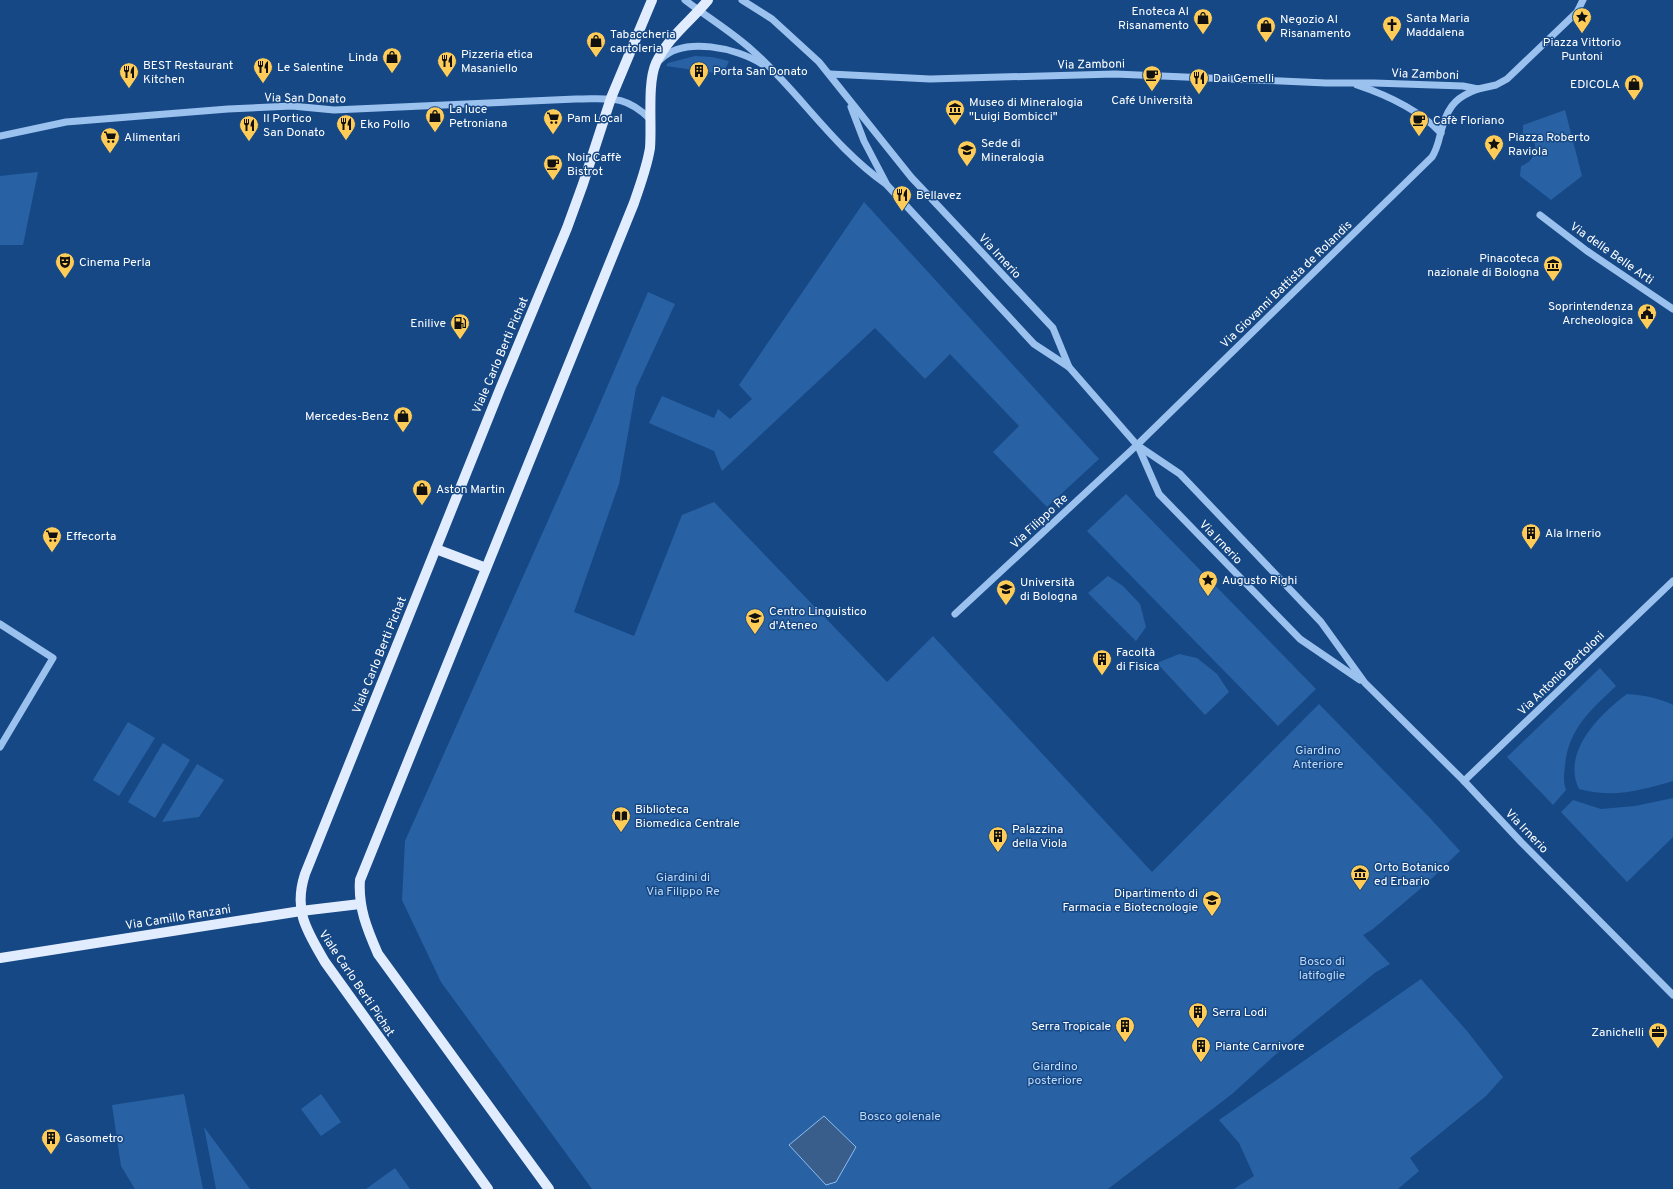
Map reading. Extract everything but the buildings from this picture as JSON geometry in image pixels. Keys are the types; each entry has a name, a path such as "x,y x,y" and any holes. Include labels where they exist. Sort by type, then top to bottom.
{"main road":[{"name":"Viale Carlo Berti Pichat","path":"488,1189 325,962 306,931 301,912 301,893 305,874 500,389 567,228 611,98 652,0"},
{"path":"549,1189 378,954 366,928 360,904 359,892 362,874 634,203 647,165 650,147 652,78 655,64 674,34 708,0"},
{"path":"436,549 486,568"},
{"name":"Via Camillo Ranzani","path":"0,958 360,904"}],"street":[{"path":"685,0 753,51 799,98 834,139 871,174 886,184"},
{"path":"742,0 772,19 830,74 849,101 864,141 886,184"},
{"name":"Via Zamboni","path":"830,74 930,79 1115,74 1463,86 1478,89 1496,85 1507,79 1577,12 1583,0"},
{"path":"655,64 667,53 688,47 702,47 729,50 742,54 771,69"},
{"name":"Via Zamboni","path":"1353,83 1408,108 1435,126 1441,133"},
{"name":"Via Giovanni Battista de Rolandis","path":"1138,445 1432,157 1437,150 1443,124 1454,102 1463,95 1478,89"},
{"name":"Via San Donato","path":"0,136 66,122 282,106 305,106 334,110 611,98 633,104 650,119"},
{"name":"Via Irnerio","path":"849,101 903,168 1052,328 1069,367"},
{"name":"Via Irnerio","path":"886,184 1034,344 1069,367 1138,445 1180,474 1321,622 1365,683 1464,781 1521,842 1673,995"},
{"name":"Via delle Belle Arti","path":"1540,215 1587,250 1673,309"},
{"name":"Via Irnerio","path":"1138,445 1159,494 1300,639 1365,683"},
{"name":"Via Filippo Re","path":"955,614 1138,445"},
{"name":"Via Antonio Bertoloni","path":"1464,781 1673,581"},
{"path":"0,624 53,658 0,747"}],"green space":[{"path":"695,56 712,57 729,61 723,74 666,66 668,63"},
{"path":"1565,110 1582,176 1551,200 1520,176 1521,166 1531,160 1535,150 1533,140 1523,134 1523,125"},
{"path":"38,172 23,245 0,245 0,176"},
{"path":"864,202 1099,459 1047,507 993,452 1019,426 950,354 925,379 875,328 722,471 714,451 649,423 662,396 714,418 718,409 730,419 752,399 739,385"},
{"name":"Giardini di Via Filippo Re","path":"648,292 675,304 636,388 619,484 574,612 634,636 682,515 714,502 887,682 933,636 1152,872 1319,704 1460,851 1426,884 1373,929 1363,935 1390,964 1376,972 1286,1045 1232,1094 1108,1189 592,1189 441,982 402,900 405,841 592,422"},
{"path":"1126,494 1316,689 1278,726 1087,531"},
{"path":"1108,576 1123,586 1140,604 1146,627 1136,641 1088,593"},
{"path":"1179,654 1197,658 1217,674 1229,692 1205,715 1157,663"},
{"path":"1600,668 1616,686 1589,712 1576,730 1567,752 1564,775 1566,790 1553,805 1507,757"},
{"path":"1627,694 1651,697 1673,705 1673,781 1649,788 1615,793 1592,792 1579,789 1575,775 1575,761 1579,748 1595,723 1616,702"},
{"path":"128,722 155,738 119,796 93,780"},
{"path":"163,743 190,760 155,818 128,802"},
{"path":"197,764 224,780 199,817 162,822"},
{"path":"1673,798 1673,837 1627,882 1561,812 1573,800 1601,809 1635,806"},
{"path":"1421,979 1467,1031 1503,1077 1486,1096 1410,1158 1419,1171 1398,1189 1234,1189 1254,1176 1239,1143 1219,1120"},
{"path":"184,1094 203,1189 135,1189 121,1166 112,1105"},
{"path":"321,1094 341,1122 321,1136 301,1109"},
{"path":"204,1127 250,1189 216,1189"},
{"path":"395,1168 410,1189 366,1189"}],"shaded area":[{"path":"824,1116 856,1147 836,1182 826,1185 789,1145"}],"place":[{"name":"Piazza Vittorio Puntoni","path":"1582,34"},
{"name":"Enoteca Al Risanamento","path":"1203,35"},
{"name":"Santa Maria Maddalena","path":"1392,42"},
{"name":"Negozio Al Risanamento","path":"1266,43"},
{"name":"Tabaccheria cartoleria","path":"596,58"},
{"name":"Linda","path":"392,74"},
{"name":"Pizzeria etica Masaniello","path":"447,78"},
{"name":"Le Salentine","path":"263,84"},
{"name":"Porta San Donato","path":"699,88"},
{"name":"BEST Restaurant Kitchen","path":"129,89"},
{"name":"Café Università","path":"1152,92"},
{"name":"Dai Gemelli","path":"1199,95"},
{"name":"EDICOLA","path":"1634,101"},
{"name":"Museo di Mineralogia \"Luigi Bombicci\"","path":"955,126"},
{"name":"La luce Petroniana","path":"435,133"},
{"name":"Pam Local","path":"553,135"},
{"name":"Cafè Floriano","path":"1419,137"},
{"name":"Eko Pollo","path":"346,141"},
{"name":"Il Portico San Donato","path":"249,142"},
{"name":"Alimentari","path":"110,154"},
{"name":"Piazza Roberto Raviola","path":"1494,161"},
{"name":"Sede di Mineralogia","path":"967,167"},
{"name":"Noir Caffè Bistrot","path":"553,181"},
{"name":"Bellavez","path":"902,212"},
{"name":"Cinema Perla","path":"65,279"},
{"name":"Pinacoteca nazionale di Bologna","path":"1553,282"},
{"name":"Soprintendenza Archeologica","path":"1647,330"},
{"name":"Enilive","path":"460,340"},
{"name":"Mercedes-Benz","path":"403,433"},
{"name":"Aston Martin","path":"422,506"},
{"name":"Ala Irnerio","path":"1531,550"},
{"name":"Effecorta","path":"52,553"},
{"name":"Augusto Righi","path":"1208,597"},
{"name":"Università di Bologna","path":"1006,606"},
{"name":"Centro Linguistico d'Ateneo","path":"755,635"},
{"name":"Facoltà di Fisica","path":"1102,676"},
{"name":"Biblioteca Biomedica Centrale","path":"621,833"},
{"name":"Palazzina della Viola","path":"998,853"},
{"name":"Orto Botanico ed Erbario","path":"1360,891"},
{"name":"Dipartimento di Farmacia e Biotecnologie","path":"1212,917"},
{"name":"Serra Lodi","path":"1198,1029"},
{"name":"Serra Tropicale","path":"1125,1043"},
{"name":"Zanichelli","path":"1658,1049"},
{"name":"Piante Carnivore","path":"1201,1063"},
{"name":"Gasometro","path":"51,1155"}],"park label":[{"name":"Giardino Anteriore","path":"1318,757"},
{"name":"Bosco di latifoglie","path":"1322,968"},
{"name":"Giardino posteriore","path":"1055,1073"},
{"name":"Bosco golenale","path":"900,1116"}]}
